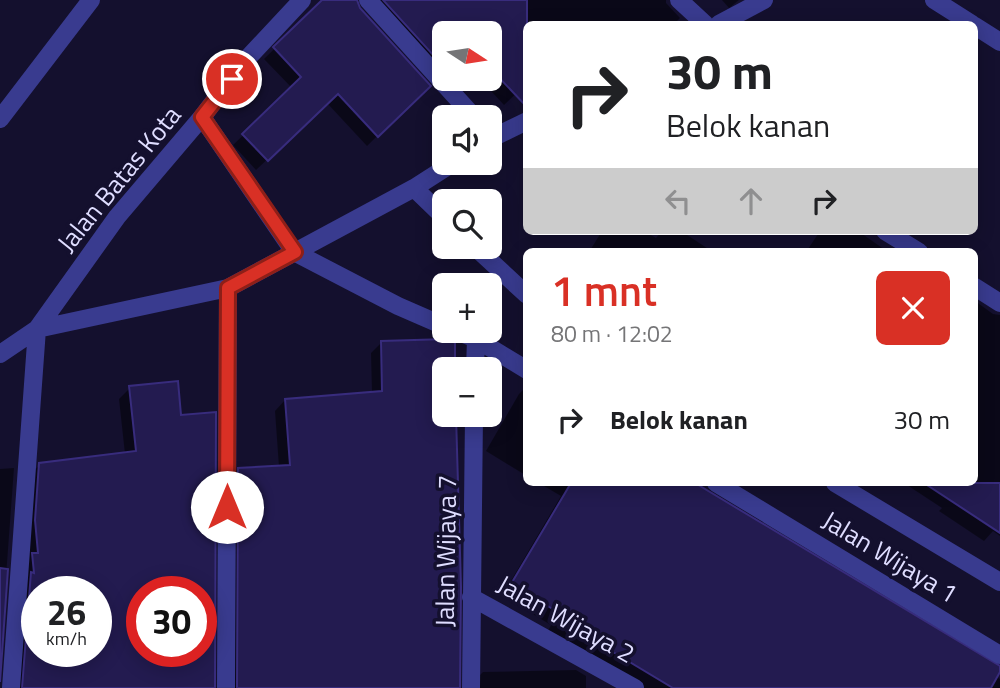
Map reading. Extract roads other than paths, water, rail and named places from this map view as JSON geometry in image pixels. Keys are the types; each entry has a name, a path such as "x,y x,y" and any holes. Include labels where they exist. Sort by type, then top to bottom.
{"street":[{"path":"0,119 91,0"},
{"name":"Jalan Batas Kota","path":"0,354 37,329 117,218 246,60 302,0"},
{"path":"368,0 463,105"},
{"path":"679,0 702,21"},
{"path":"725,21 764,0"},
{"path":"934,0 967,21"},
{"path":"978,28 1000,42"},
{"path":"202,117 295,252 432,321"},
{"path":"502,132 523,123"},
{"path":"11,688 37,329 228,293 295,252 434,175"},
{"path":"414,188 432,205"},
{"path":"891,235 913,248"},
{"path":"488,259 523,291"},
{"path":"978,289 1000,303"},
{"path":"226,688 228,293"},
{"path":"483,343 523,368"},
{"name":"Jalan Wijaya 7","path":"471,688 474,427"},
{"name":"Jalan Wijaya 1","path":"721,486 1000,655"},
{"path":"840,486 1000,582"},
{"name":"Jalan Wijaya 2","path":"471,597 610,680 635,688"}]}
